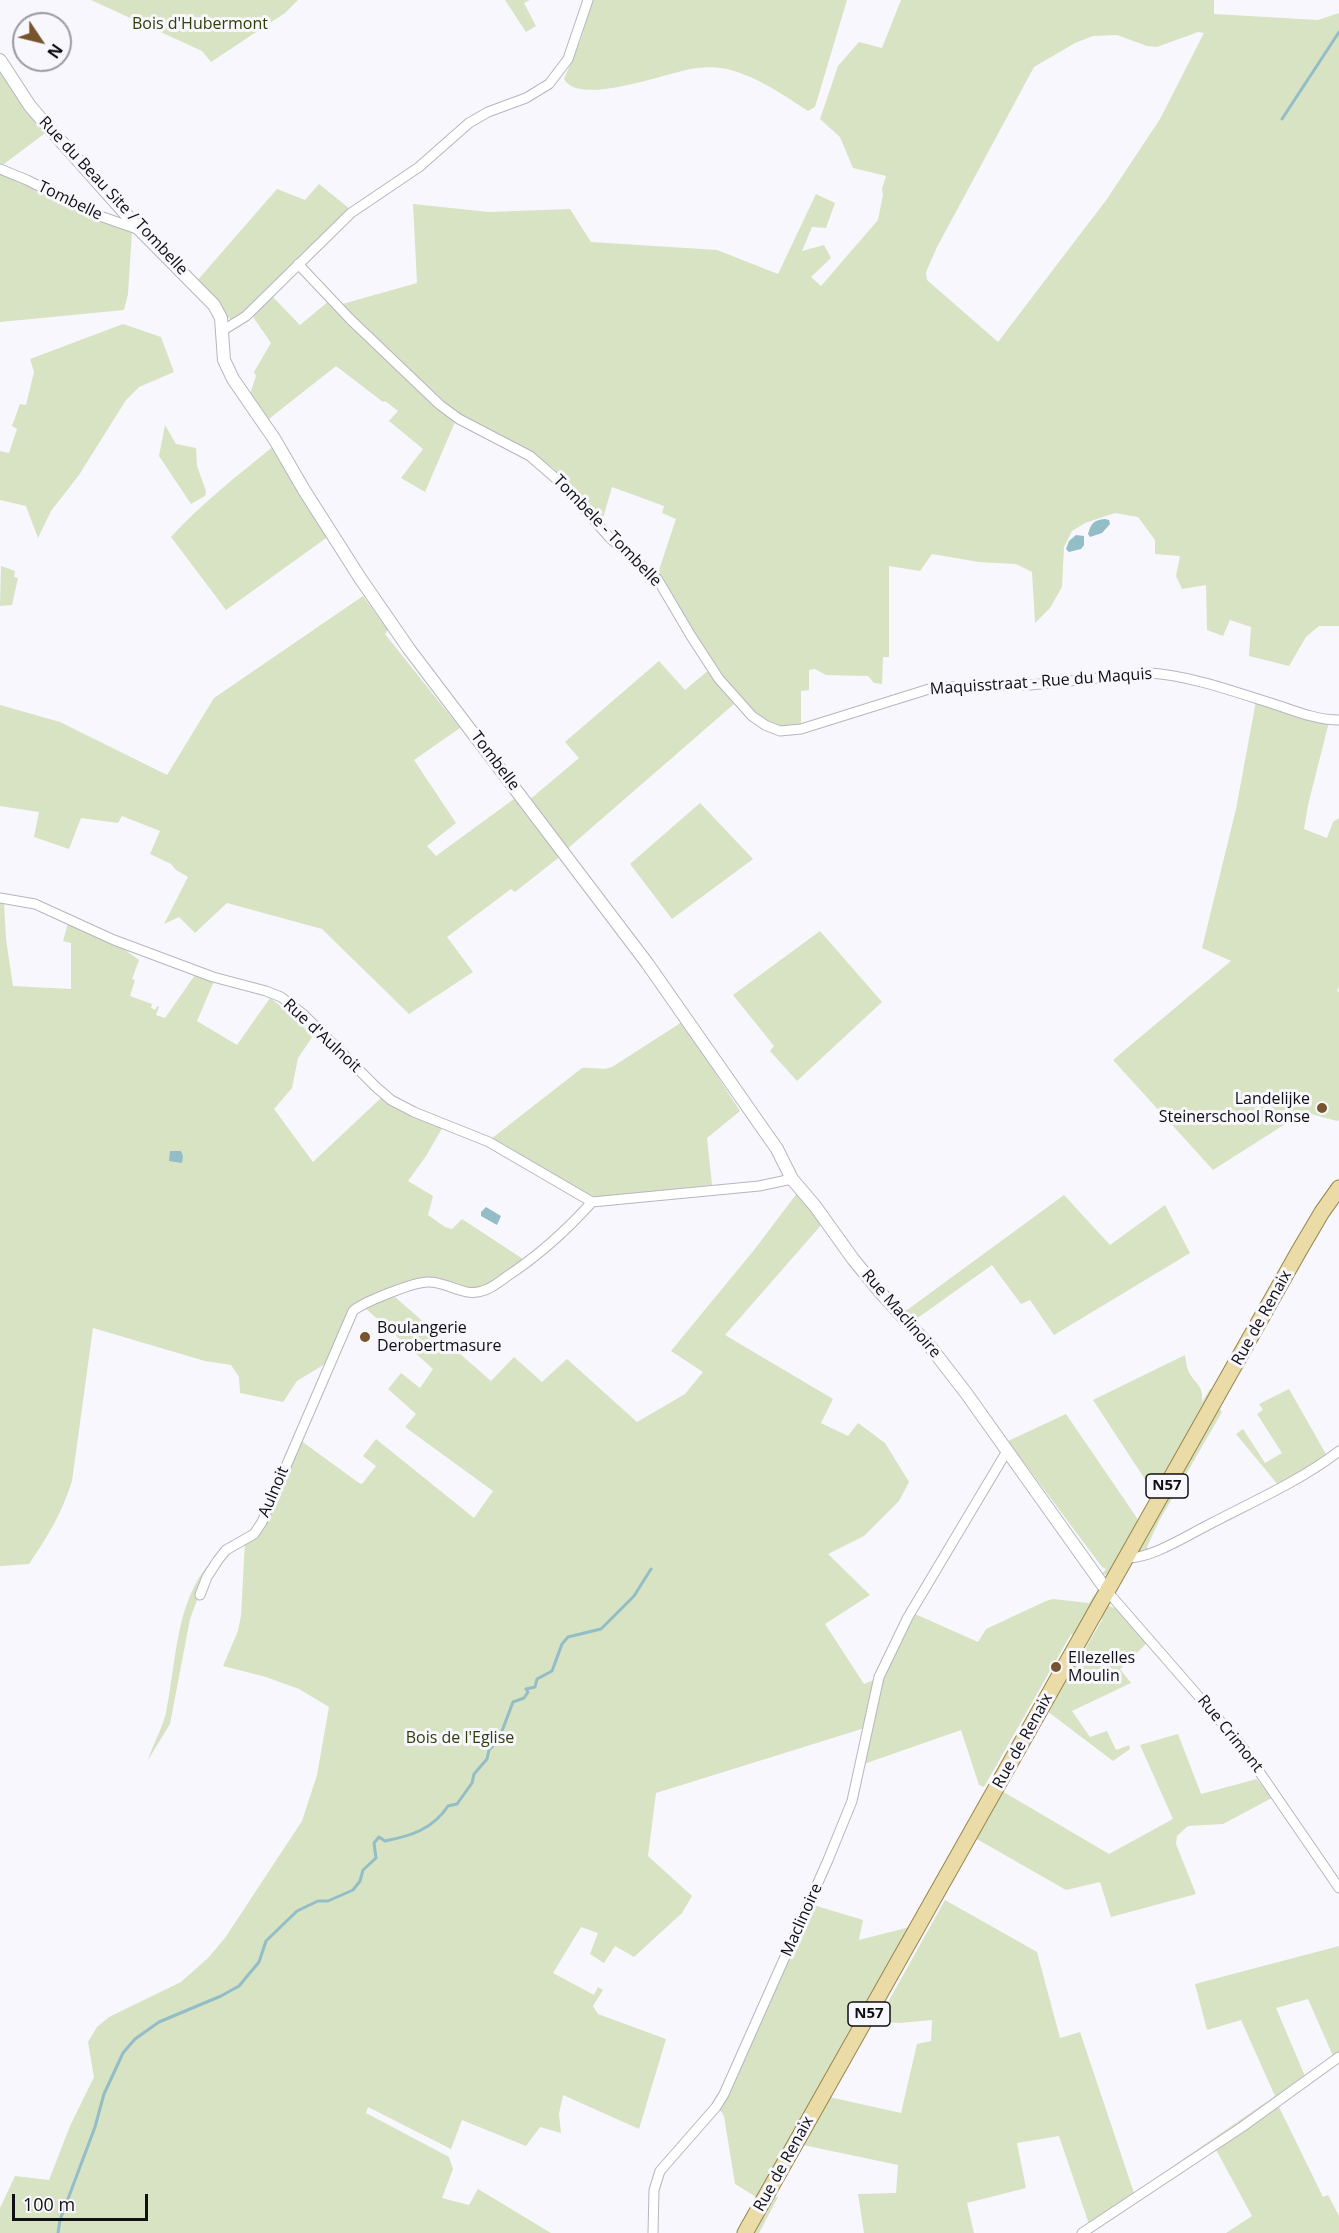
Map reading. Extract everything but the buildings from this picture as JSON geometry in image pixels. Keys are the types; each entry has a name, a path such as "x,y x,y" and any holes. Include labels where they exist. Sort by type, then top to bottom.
{"main road":[{"name":"Rue de Renaix","path":"746,2233 1316,1222 1339,1188"}],"street":[{"path":"222,331 246,316 351,213 419,167 469,123 488,112 526,99 549,84 568,59 588,0"},
{"name":"Rue du Beau Site / Tombelle","path":"0,60 30,106 140,231 214,305 221,318 222,331"},
{"name":"Tombelle","path":"0,169 97,215 140,231"},
{"name":"Tombele - Tombelle","path":"298,264 351,320 440,405 465,423 530,456 561,483 610,538 658,580 700,651 728,690 759,721 780,731"},
{"name":"Tombelle","path":"222,331 224,360 232,380 275,440 309,499 372,596 409,649 653,972 777,1149 792,1179"},
{"name":"Maquisstraat - Rue du Maquis","path":"780,731 793,731 828,722 929,689 1030,685 1149,673 1169,675 1208,685 1316,718 1339,720"},
{"name":"Rue d'Aulnoit","path":"0,898 35,904 114,940 213,977 281,997 315,1025 391,1100 500,1148 592,1202"},
{"path":"592,1202 766,1185 792,1179"},
{"name":"Rue Maclinoire","path":"792,1179 815,1206 870,1281 944,1365 1107,1591"},
{"name":"Aulnoit","path":"200,1595 207,1577 226,1550 254,1534 262,1522 297,1437 351,1315 357,1307 418,1283 429,1282 462,1292 475,1293 489,1288 540,1254 592,1202"},
{"name":"Maclinoire","path":"653,2233 653,2198 655,2182 660,2171 718,2104 752,2034 852,1801 879,1677 908,1617 1007,1451"},
{"path":"1126,1558 1136,1558 1174,1542 1291,1482 1339,1451"},
{"name":"Rue Crimont","path":"1107,1591 1241,1745 1339,1888"},
{"path":"1082,2233 1242,2127 1339,2056"}],"green space":[{"name":"Bois d'Hubermont","path":"91,0 298,0 285,13 211,62 202,51"},
{"path":"505,0 530,0 524,3 536,26 526,32"},
{"path":"592,0 847,0 815,107 808,111 755,79 718,68 704,67 685,70 607,89 588,90 573,87 564,79 581,39"},
{"path":"901,0 1214,0 1214,14 1318,20 1339,13 1339,626 1319,626 1306,637 1289,666 1249,656 1251,627 1230,620 1223,636 1207,630 1206,585 1182,589 1176,576 1180,556 1155,554 1155,540 1138,517 1115,513 1085,523 1072,531 1064,547 1062,587 1050,608 1035,623 1032,572 1016,564 979,562 932,554 920,571 889,566 889,657 883,657 882,684 874,683 868,676 826,675 815,669 809,670 809,690 801,691 801,728 778,729 764,722 747,707 730,686 695,637 657,576 676,519 662,513 664,506 612,487 601,525 553,468 529,452 457,414 339,305 417,283 413,204 489,212 570,209 591,242 717,250 778,274 816,194 835,203 826,228 812,227 802,251 824,245 831,258 811,277 821,286 878,220 886,176 853,168 840,137 820,119 838,66 859,42 882,48","holes":["1198,32 1204,33 1160,119 1107,199 998,342 927,280 926,272 937,247 1034,67 1075,43 1093,36 1117,35 1147,46 1157,47"]},
{"path":"0,68 48,131 0,167"},
{"path":"0,172 132,231 128,294 124,310 0,322"},
{"path":"319,184 350,209 250,309 234,320 228,318 196,282 277,189 305,200"},
{"path":"271,295 300,325 330,300 405,378 455,422 425,492 401,478 423,449 389,421 398,411 336,366 265,422 249,397 256,376 254,372 271,343 251,314"},
{"path":"123,324 161,337 174,372 139,387 126,400 79,475 51,511 38,538 26,506 0,500 0,451 9,453 17,429 12,426 20,404 26,405 34,372 30,359"},
{"path":"165,425 176,444 196,448 197,466 206,491 205,496 191,504 159,456"},
{"path":"274,446 329,536 226,610 171,537 208,501"},
{"path":"1,566 15,571 14,577 18,578 12,605 0,606"},
{"path":"363,596 388,630 385,634 460,728 414,760 456,823 427,846 436,856 518,796 524,803 520,807 558,856 562,855 515,892 511,889 447,937 473,972 409,1014 322,929 227,903 195,933 179,917 164,924 188,877 171,864 150,854 160,831 122,816 118,823 81,818 69,849 34,837 39,812 0,806 0,705 60,722 167,775 214,698"},
{"path":"659,661 685,690 710,669 716,681 734,704 566,850 528,801 579,758 565,742"},
{"path":"1256,701 1329,722 1304,829 1327,838 1333,822 1339,818 1339,987 1337,991 1339,992 1339,1120 1304,1112 1213,1170 1113,1060 1231,961 1202,948 1236,809"},
{"path":"700,803 753,859 672,919 630,864"},
{"path":"0,901 4,901 6,939 13,986 71,989 71,943 63,941 68,923 121,947 139,960 132,979 135,980 130,996 152,1004 151,1008 155,1010 157,1006 159,1007 156,1015 165,1018 195,975 214,981 197,1021 237,1045 270,998 306,1025 304,1028 313,1036 298,1058 292,1088 274,1109 313,1162 382,1097 444,1125 408,1181 433,1196 428,1215 452,1229 462,1219 526,1261 479,1288 468,1289 437,1279 417,1279 394,1285 353,1304 328,1362 297,1381 283,1402 240,1393 239,1377 231,1365 205,1361 93,1328 72,1481 64,1504 29,1564 0,1566"},
{"path":"820,931 882,1002 797,1081 770,1051 774,1046 733,995"},
{"path":"682,1022 740,1111 707,1138 712,1185 593,1196 491,1139 582,1068 612,1067"},
{"name":"Bois de l'Eglise","path":"798,1192 823,1223 725,1335 833,1399 821,1423 848,1436 858,1423 885,1443 909,1482 899,1501 864,1536 828,1554 870,1595 825,1624 864,1684 878,1678 868,1727 656,1793 648,1856 692,1896 682,1913 634,1957 615,1946 604,1963 590,1954 598,1933 581,1927 553,1973 594,1995 598,1987 603,1990 593,2006 598,2014 666,2039 639,2129 563,2095 559,2114 561,2133 540,2127 526,2146 462,2120 451,2149 368,2107 366,2113 449,2157 453,2169 442,2198 469,2205 478,2189 551,2233 0,2233 0,2208 15,2176 49,2180 70,2126 94,2077 88,2042 97,2027 109,2017 181,1982 208,1958 225,1938 302,1821 317,1775 329,1707 299,1689 266,1677 223,1666 238,1631 241,1616 245,1541 256,1534 300,1440 362,1484 376,1466 363,1456 376,1439 474,1518 493,1491 405,1427 416,1414 388,1389 401,1373 420,1388 433,1369 364,1307 395,1297 491,1381 514,1357 542,1382 567,1359 637,1422 685,1394 703,1372 671,1351 754,1250"},
{"path":"1064,1195 1110,1245 1165,1205 1190,1253 1054,1335 1030,1300 1021,1304 992,1265 912,1322 903,1313"},
{"path":"1185,1355 1190,1375 1202,1391 1202,1402 1210,1389 1215,1389 1157,1490 1155,1487 1152,1490 1093,1400"},
{"path":"1289,1389 1327,1456 1279,1486 1236,1434 1243,1429 1265,1463 1282,1453 1257,1414 1263,1410 1259,1404"},
{"path":"1219,1408 1222,1412 1159,1521 1147,1547 1149,1550 1138,1553"},
{"path":"1066,1414 1139,1521 1108,1575 1102,1574 1106,1569 1102,1567 1008,1441"},
{"path":"218,1555 206,1576 190,1619 170,1724 148,1760 166,1713 180,1629 186,1608 193,1588"},
{"path":"1098,1590 1076,1636 1071,1634 984,1787 979,1785 961,1730 861,1765 881,1680 915,1614 978,1642 986,1629 1046,1601 1053,1599 1089,1603"},
{"path":"1109,1606 1125,1616 1147,1643 1120,1669 1131,1683 1072,1711 1090,1737 1107,1731 1116,1750 1129,1745 1130,1749 1113,1761 1047,1711 1076,1658 1081,1656 1102,1620 1101,1615"},
{"path":"1178,1734 1201,1794 1257,1779 1272,1798 1223,1824 1188,1826 1177,1836 1176,1844 1196,1894 1111,1917 1100,1882 1066,1890 975,1838 1002,1791 1109,1854 1173,1819 1140,1745"},
{"path":"945,1900 1037,1952 1060,2038 1080,2032 1134,2193 1275,2096 1241,2020 1207,2030 1195,1984 1339,1946 1339,2053 1333,2056 1308,1999 1276,2008 1305,2076 1213,2143 1089,2224 1059,2136 1017,2143 1026,2188 967,2203 974,2233 864,2233 858,2194 896,2193 898,2165 803,2145 829,2097 901,2113 917,2044 931,2041 932,2020 900,2023 877,2022"},
{"path":"810,1904 863,1920 859,1940 910,1927 759,2196 756,2197 735,2184 724,2116 718,2107"},
{"path":"1279,2107 1323,2197 1328,2195 1339,2216 1339,2233 1226,2233 1252,2216 1215,2148"},
{"path":"774,2197 778,2197 759,2233 754,2233"}],"water":[{"path":"1109,520 1110,524 1102,533 1090,537 1088,534 1092,525 1096,521"},
{"path":"1076,535 1084,536 1084,545 1081,549 1069,552 1066,549 1069,541"},
{"path":"170,1151 181,1151 182,1163 169,1161"},
{"path":"486,1207 501,1216 497,1225 481,1216 481,1212"}],"waterway":[{"path":"1282,119 1339,32"},
{"path":"58,2233 60,2220 95,2127 104,2094 123,2053 135,2039 159,2022 239,1986 259,1962 266,1941 297,1911 318,1901 328,1901 353,1890 360,1881 363,1870 376,1858 374,1843 379,1837 385,1841 412,1834 428,1826 448,1806 457,1804 472,1783 474,1774 487,1759 489,1750 499,1739 513,1702 524,1698 528,1692 526,1689 535,1687 537,1679 552,1671 562,1644 568,1637 601,1629 634,1596 651,1569"}],"place":[{"name":"Landelijke Steinerschool Ronse","path":"1322,1108"},
{"name":"Boulangerie Derobertmasure","path":"365,1337"},
{"name":"Ellezelles Moulin","path":"1056,1667"}]}
